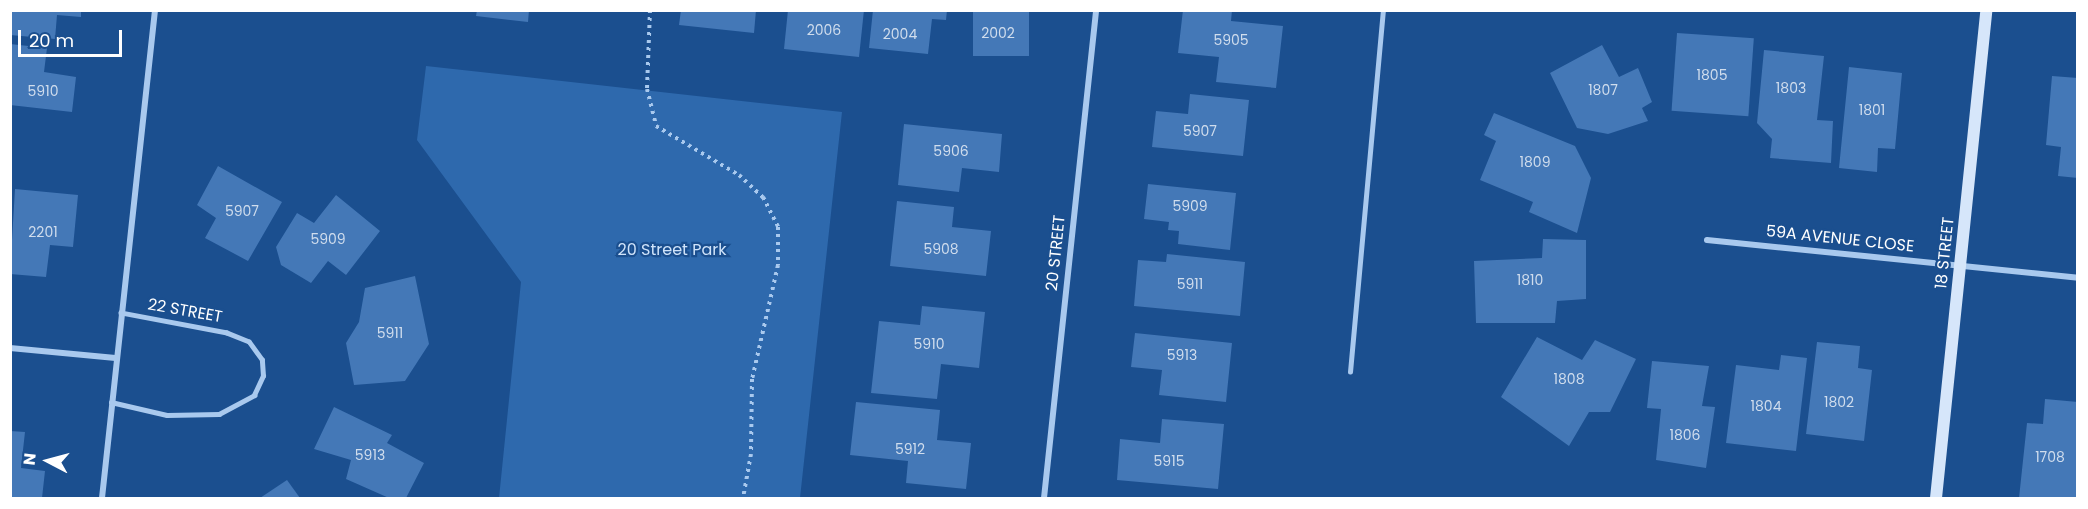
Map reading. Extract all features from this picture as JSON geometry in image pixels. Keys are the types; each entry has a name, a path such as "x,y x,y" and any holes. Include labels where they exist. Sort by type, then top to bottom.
{"street":[{"path":"102,498 155,10"},
{"name":"20 STREET","path":"1044,498 1096,10"},
{"name":"18 STREET","path":"1936,498 1986,10"},
{"name":"59A AVENUE CLOSE","path":"1707,240 2078,278"},
{"path":"10,348 116,358"}],"lane":[{"path":"1350,372 1383,10"},
{"name":"22 STREET","path":"111,402 167,415 219,414 254,395 263,376 262,360 249,342 227,333 121,313"}],"path":[{"path":"650,10 647,89 656,126 740,175 763,197 778,227 778,265 752,379 751,454 743,498"}],"green space":[{"name":"20 Street Park","path":"426,66 842,112 800,498 499,498 521,282 417,140"}],"building":[{"path":"10,10 81,10 81,17 57,15 55,39 10,35"},
{"path":"477,10 529,10 528,22 476,16"},
{"path":"681,10 756,10 754,33 679,25"},
{"path":"788,10 864,10 859,57 784,49"},
{"path":"873,10 947,10 946,20 932,19 928,54 869,48"},
{"path":"973,10 1029,10 1029,56 973,56"},
{"path":"1183,10 1232,10 1231,21 1283,26 1276,88 1216,82 1219,57 1178,53"},
{"path":"1677,33 1754,38 1748,116 1672,111"},
{"path":"10,44 47,48 44,72 76,77 72,112 10,105"},
{"path":"1602,45 1619,77 1638,68 1652,102 1642,108 1648,121 1608,134 1577,128 1550,73"},
{"path":"1764,50 1824,56 1817,120 1833,121 1831,163 1770,158 1772,139 1757,123"},
{"path":"1849,67 1902,73 1895,149 1878,148 1877,172 1839,168"},
{"path":"2052,76 2078,78 2078,178 2058,176 2061,147 2046,145"},
{"path":"1190,94 1249,100 1243,156 1152,147 1156,111 1188,114"},
{"path":"1494,113 1575,146 1591,178 1577,233 1529,212 1533,202 1480,180 1496,141 1484,135"},
{"path":"904,124 1002,134 999,172 962,168 959,192 898,185"},
{"path":"218,166 282,202 248,261 205,238 216,218 197,205"},
{"path":"1148,184 1236,193 1230,250 1178,244 1179,231 1168,230 1169,222 1144,219"},
{"path":"15,189 78,195 73,247 50,245 46,277 10,274"},
{"path":"336,195 380,231 346,275 328,261 311,283 281,265 276,247 297,213 314,223"},
{"path":"897,201 954,207 952,227 991,231 986,276 890,266"},
{"path":"1543,239 1586,240 1586,299 1557,301 1555,323 1476,323 1474,261 1542,258"},
{"path":"1167,254 1245,262 1240,316 1134,306 1138,260 1166,262"},
{"path":"415,276 429,344 405,381 354,385 346,343 359,322 365,288"},
{"path":"922,306 985,312 979,368 941,364 937,399 871,393 879,321 920,325"},
{"path":"1135,333 1232,343 1226,402 1159,395 1162,370 1131,367"},
{"path":"1537,337 1582,360 1595,340 1636,359 1610,412 1589,412 1569,446 1501,397"},
{"path":"1817,342 1860,346 1858,368 1872,370 1864,441 1806,434"},
{"path":"1781,355 1807,358 1796,451 1726,443 1736,365 1779,370"},
{"path":"1652,361 1709,366 1702,406 1715,407 1706,468 1656,460 1661,409 1647,408"},
{"path":"2045,399 2078,402 2077,498 2019,498 2027,423 2043,424"},
{"path":"856,402 940,410 937,440 971,443 966,489 906,483 908,461 850,455"},
{"path":"334,407 392,435 387,443 424,463 406,498 389,498 346,479 351,460 314,449"},
{"path":"1162,419 1224,424 1218,489 1117,480 1120,439 1160,443"},
{"path":"10,431 25,432 21,468 45,471 42,498 10,498"},
{"path":"287,480 300,498 260,498"}]}
